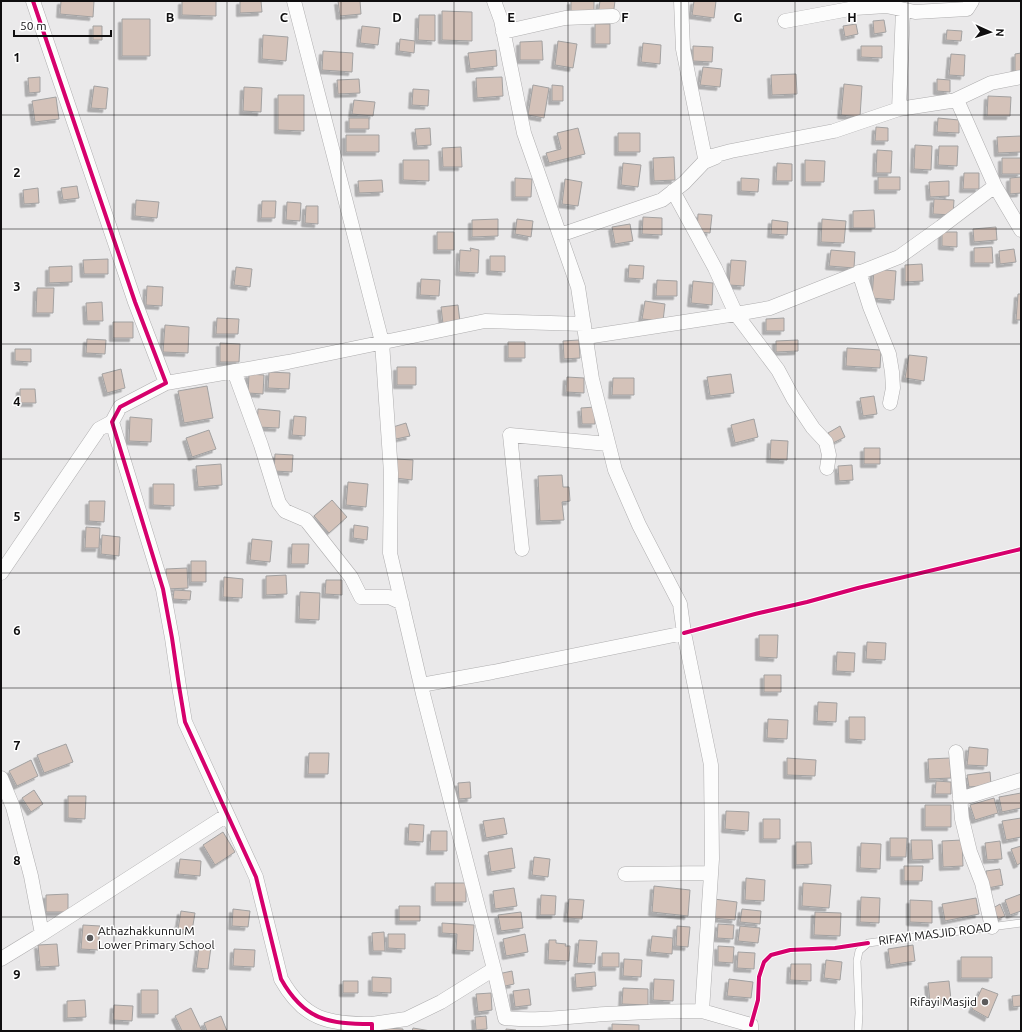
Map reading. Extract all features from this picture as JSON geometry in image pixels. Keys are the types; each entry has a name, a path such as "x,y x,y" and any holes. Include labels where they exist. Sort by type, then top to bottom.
{"street":[{"path":"33,1 135,302 166,383"},
{"path":"294,1 382,342 391,473 390,554 421,685 494,969 505,1018 542,1025 606,1014 702,1010 751,1025 751,1031"},
{"path":"494,1 503,32 524,133 578,287 592,379 615,470 639,525 680,604 684,633 711,765 712,859 702,1010"},
{"path":"681,1 684,49 705,158 731,151 834,131 899,109 953,101 991,83 1021,77"},
{"path":"785,21 855,8 886,6 915,12 968,9 972,1"},
{"path":"899,109 903,10"},
{"path":"503,32 566,18 613,16"},
{"path":"953,101 957,100 995,186 1021,230"},
{"path":"560,235 662,200 684,183 704,162 731,151"},
{"path":"1,573 99,429 112,422 120,407 166,383 288,362 485,321 585,330 736,314 770,308 899,256 941,227 995,186"},
{"path":"673,191 715,268 736,314 778,370 793,398 813,428 826,442 829,456 827,468"},
{"path":"859,272 870,307 889,354 893,388 890,404"},
{"path":"234,371 261,444 279,504 285,511 306,520 351,577 361,597 389,597 402,603"},
{"path":"112,422 164,589 185,722 256,877 281,979 287,991 294,1000 316,1016 345,1024 372,1027 406,1019 441,1002 494,969"},
{"path":"522,549 510,435 608,444"},
{"path":"421,685 493,672 684,633"},
{"path":"956,752 962,819 970,852 982,883 992,927"},
{"path":"1,778 13,807 31,876 42,934"},
{"path":"960,798 1021,780"},
{"path":"1,959 228,815"},
{"path":"625,874 711,873"}],"lane":[{"name":"RIFAYI MASJID ROAD","path":"858,1031 859,1013 857,961 859,951 868,943 1021,923"}],"building":[{"path":"61,1 94,1 93,17 60,14"},
{"path":"182,1 216,1 216,16 182,15"},
{"path":"240,1 261,1 262,12 240,13"},
{"path":"338,1 360,1 361,14 340,16"},
{"path":"571,1 594,1 594,12 571,11"},
{"path":"600,1 615,1 613,16 598,14"},
{"path":"694,1 716,1 714,18 692,15"},
{"path":"442,11 472,12 472,41 442,40"},
{"path":"419,15 435,15 435,41 418,40"},
{"path":"122,19 150,19 150,56 122,56"},
{"path":"884,20 886,32 874,34 873,21"},
{"path":"595,24 610,24 610,44 595,44"},
{"path":"856,24 858,34 845,37 843,26"},
{"path":"93,26 102,26 102,40 93,40"},
{"path":"362,26 380,28 378,45 360,43"},
{"path":"947,30 962,31 961,41 946,40"},
{"path":"263,35 288,37 286,61 262,59"},
{"path":"400,39 415,41 414,53 399,51"},
{"path":"542,41 543,60 520,60 520,42"},
{"path":"558,41 577,44 573,68 555,65"},
{"path":"643,43 661,45 660,64 641,62"},
{"path":"693,46 713,47 712,62 693,61"},
{"path":"861,46 882,46 882,58 861,57"},
{"path":"496,50 497,66 470,69 468,53"},
{"path":"323,51 353,53 352,72 322,70"},
{"path":"1021,53 1021,74 1015,75 1015,54"},
{"path":"951,54 965,55 964,76 949,75"},
{"path":"703,67 722,69 720,87 700,85"},
{"path":"796,74 797,94 772,95 771,75"},
{"path":"40,77 40,92 29,93 28,78"},
{"path":"502,77 503,96 477,98 476,78"},
{"path":"359,79 360,93 338,94 337,80"},
{"path":"937,79 950,80 950,92 937,91"},
{"path":"844,84 862,86 860,117 841,115"},
{"path":"533,85 549,88 544,118 528,115"},
{"path":"552,85 563,86 563,101 552,101"},
{"path":"94,86 108,88 106,109 91,108"},
{"path":"244,87 262,88 261,112 243,111"},
{"path":"413,89 429,90 428,106 412,105"},
{"path":"278,95 304,95 304,131 278,130"},
{"path":"988,96 1011,97 1010,116 987,116"},
{"path":"56,97 59,119 35,122 32,101"},
{"path":"354,100 375,102 373,116 352,114"},
{"path":"349,118 369,118 369,129 349,129"},
{"path":"938,118 959,120 959,133 937,132"},
{"path":"876,127 888,128 888,141 875,141"},
{"path":"430,128 431,145 417,146 415,129"},
{"path":"578,128 585,154 549,163 546,153 561,149 557,133"},
{"path":"618,133 640,133 640,152 618,152"},
{"path":"346,135 379,135 379,152 346,152"},
{"path":"1021,136 1021,152 998,153 997,137"},
{"path":"915,145 932,146 931,170 914,169"},
{"path":"939,146 958,146 957,166 938,165"},
{"path":"461,147 462,167 443,167 442,148"},
{"path":"877,150 892,151 891,173 876,173"},
{"path":"674,157 675,180 654,181 653,158"},
{"path":"1002,158 1021,158 1021,174 1002,174"},
{"path":"403,160 429,160 429,181 403,180"},
{"path":"805,160 825,161 824,182 805,182"},
{"path":"623,163 641,165 638,187 621,185"},
{"path":"777,163 792,164 792,181 776,181"},
{"path":"964,173 979,173 979,189 963,189"},
{"path":"878,177 900,177 900,190 878,190"},
{"path":"1021,177 1021,193 1010,194 1010,178"},
{"path":"515,178 532,179 531,197 515,197"},
{"path":"741,178 759,179 758,192 741,191"},
{"path":"565,179 582,182 578,206 562,204"},
{"path":"382,180 383,192 359,193 358,181"},
{"path":"949,181 949,196 930,197 929,182"},
{"path":"77,186 79,198 63,200 61,188"},
{"path":"38,188 39,203 24,204 23,190"},
{"path":"934,199 954,200 953,215 933,214"},
{"path":"136,200 159,202 157,218 135,216"},
{"path":"262,201 276,201 275,218 261,218"},
{"path":"287,202 301,203 300,221 286,220"},
{"path":"306,206 318,206 318,224 305,223"},
{"path":"874,210 875,228 853,228 853,211"},
{"path":"698,214 712,215 710,233 697,232"},
{"path":"643,217 662,218 662,235 642,234"},
{"path":"498,219 498,236 472,237 472,220"},
{"path":"517,219 533,221 531,237 515,234"},
{"path":"822,219 846,221 844,243 821,242"},
{"path":"772,220 788,222 787,235 771,234"},
{"path":"630,224 633,241 615,244 612,227"},
{"path":"996,227 997,240 974,242 973,229"},
{"path":"437,232 454,232 454,250 437,250"},
{"path":"942,232 957,232 957,247 942,246"},
{"path":"992,247 993,263 974,263 974,248"},
{"path":"470,248 479,250 478,273 459,272 460,250 471,251"},
{"path":"1014,249 1016,262 1000,264 999,251"},
{"path":"831,250 855,252 854,268 829,266"},
{"path":"490,256 505,256 505,272 490,271"},
{"path":"108,259 108,274 84,274 83,260"},
{"path":"731,260 746,261 744,286 729,285"},
{"path":"922,264 923,281 905,282 905,265"},
{"path":"629,265 644,266 643,279 628,278"},
{"path":"72,266 72,282 49,283 49,267"},
{"path":"236,267 252,269 250,287 234,285"},
{"path":"874,269 896,271 894,300 872,298"},
{"path":"421,279 440,280 439,296 420,295"},
{"path":"657,280 677,281 677,296 656,296"},
{"path":"693,281 713,283 712,305 691,303"},
{"path":"147,286 163,287 162,306 146,305"},
{"path":"37,288 54,288 53,313 36,313"},
{"path":"1018,294 1021,294 1021,320 1016,320"},
{"path":"645,301 665,304 663,321 642,319"},
{"path":"102,302 103,321 87,321 86,303"},
{"path":"458,305 460,322 443,324 441,307"},
{"path":"217,318 239,319 238,334 216,334"},
{"path":"784,318 784,331 766,331 766,319"},
{"path":"113,322 133,322 133,338 113,338"},
{"path":"165,325 189,327 188,353 163,352"},
{"path":"87,339 106,340 105,354 86,353"},
{"path":"579,340 580,358 564,359 563,341"},
{"path":"798,340 798,351 776,352 776,341"},
{"path":"508,342 525,342 525,358 508,358"},
{"path":"220,343 240,344 239,362 220,362"},
{"path":"847,348 881,350 880,368 846,366"},
{"path":"15,349 31,349 31,362 15,361"},
{"path":"909,355 927,357 924,381 905,378"},
{"path":"397,367 416,367 416,385 397,385"},
{"path":"121,369 125,388 107,393 102,374"},
{"path":"269,372 290,373 289,389 268,388"},
{"path":"249,374 264,375 263,394 248,393"},
{"path":"731,374 734,393 710,396 707,377"},
{"path":"567,377 584,378 584,393 566,392"},
{"path":"613,378 634,378 634,395 612,395"},
{"path":"207,386 213,418 184,423 178,391"},
{"path":"20,389 35,389 36,403 20,403"},
{"path":"874,396 877,414 863,416 860,398"},
{"path":"595,407 595,424 582,424 581,408"},
{"path":"258,409 280,411 279,428 257,427"},
{"path":"294,416 306,417 305,436 292,435"},
{"path":"130,417 152,419 151,442 129,441"},
{"path":"754,419 758,437 735,443 731,425"},
{"path":"406,423 410,436 396,439 393,427"},
{"path":"840,426 845,437 833,443 828,433"},
{"path":"209,430 216,449 192,457 186,438"},
{"path":"771,440 788,441 787,460 770,459"},
{"path":"864,448 880,448 880,464 864,464"},
{"path":"275,454 293,455 292,472 274,471"},
{"path":"396,459 413,460 412,480 395,478"},
{"path":"221,464 222,485 198,487 196,466"},
{"path":"852,465 853,480 839,481 838,466"},
{"path":"562,475 563,487 569,487 570,501 562,502 564,520 540,521 538,476"},
{"path":"348,482 368,484 366,507 346,505"},
{"path":"153,484 174,484 174,506 153,505"},
{"path":"332,500 347,517 329,533 314,516"},
{"path":"89,501 105,501 104,522 89,521"},
{"path":"354,525 368,527 367,540 353,538"},
{"path":"86,527 100,528 99,548 85,548"},
{"path":"102,535 120,537 119,556 101,554"},
{"path":"252,539 272,541 270,562 250,560"},
{"path":"292,544 309,544 308,564 291,564"},
{"path":"191,561 206,561 206,582 191,582"},
{"path":"187,568 188,588 167,589 166,569"},
{"path":"286,575 287,594 266,595 266,576"},
{"path":"224,577 243,579 242,598 223,597"},
{"path":"326,580 342,580 342,595 325,594"},
{"path":"174,590 191,591 190,600 173,599"},
{"path":"300,592 320,593 319,620 299,619"},
{"path":"759,635 778,635 777,658 759,657"},
{"path":"867,642 886,643 885,660 866,659"},
{"path":"837,652 855,653 854,672 836,671"},
{"path":"764,675 781,675 781,692 764,692"},
{"path":"818,702 837,703 836,722 817,721"},
{"path":"849,717 865,717 865,740 849,739"},
{"path":"768,719 788,720 787,739 767,738"},
{"path":"66,744 73,762 44,773 37,755"},
{"path":"969,747 988,749 987,766 967,765"},
{"path":"309,753 329,753 328,774 308,774"},
{"path":"787,758 816,760 815,776 787,775"},
{"path":"950,758 951,778 929,779 928,759"},
{"path":"31,760 38,776 17,786 9,771"},
{"path":"990,772 991,785 969,787 967,775"},
{"path":"936,781 951,782 951,794 935,794"},
{"path":"470,782 471,798 459,799 458,783"},
{"path":"34,790 43,804 31,812 22,798"},
{"path":"1021,793 1021,808 1002,812 999,797"},
{"path":"68,796 86,796 85,819 68,818"},
{"path":"994,798 998,813 975,820 970,805"},
{"path":"925,805 951,805 951,827 925,827"},
{"path":"726,811 749,812 748,831 725,829"},
{"path":"504,818 507,834 486,838 483,821"},
{"path":"1021,818 1021,837 1006,840 1002,821"},
{"path":"763,819 780,819 780,839 763,839"},
{"path":"409,824 424,825 423,842 408,841"},
{"path":"431,831 447,831 447,851 430,851"},
{"path":"223,832 235,852 215,865 203,845"},
{"path":"890,838 907,838 906,857 890,857"},
{"path":"911,840 932,840 933,859 912,860"},
{"path":"962,840 963,866 943,867 942,841"},
{"path":"1000,841 1002,859 987,860 985,843"},
{"path":"796,842 811,842 812,864 796,865"},
{"path":"861,843 881,844 880,869 860,868"},
{"path":"1021,846 1021,863 1017,865 1011,849"},
{"path":"512,848 515,868 491,872 488,852"},
{"path":"534,857 550,859 548,877 532,875"},
{"path":"180,859 201,861 200,876 178,874"},
{"path":"904,866 923,866 922,881 904,881"},
{"path":"1000,869 1003,885 988,888 986,871"},
{"path":"746,878 765,880 764,901 745,900"},
{"path":"435,883 466,883 466,902 435,902"},
{"path":"803,883 831,885 829,908 802,906"},
{"path":"654,886 690,890 688,916 652,912"},
{"path":"514,888 517,906 495,909 493,891"},
{"path":"68,894 68,912 46,912 46,895"},
{"path":"1021,894 1021,911 1010,915 1005,900"},
{"path":"541,895 556,896 555,915 540,915"},
{"path":"861,897 880,898 879,923 860,922"},
{"path":"976,898 979,914 945,921 942,904"},
{"path":"569,899 584,900 582,919 567,918"},
{"path":"714,899 737,902 735,920 712,918"},
{"path":"910,900 932,901 932,923 910,922"},
{"path":"1000,904 1005,916 998,919 993,908"},
{"path":"399,906 420,906 420,921 399,921"},
{"path":"233,909 250,911 248,927 232,926"},
{"path":"742,909 761,911 760,924 740,922"},
{"path":"181,911 195,913 192,931 178,929"},
{"path":"521,912 523,928 501,931 498,915"},
{"path":"815,912 841,913 840,936 814,935"},
{"path":"442,923 474,925 473,951 456,950 457,934 442,933"},
{"path":"718,924 734,925 733,939 717,938"},
{"name":"Athazhakkunnu M Lower Primary School","path":"83,925 100,926 98,950 81,949"},
{"path":"677,926 690,927 688,947 676,946"},
{"path":"740,926 760,928 758,943 738,941"},
{"path":"384,932 385,951 373,951 372,933"},
{"path":"388,934 405,934 405,949 388,948"},
{"path":"525,934 528,952 506,956 503,939"},
{"path":"652,936 673,938 672,954 650,952"},
{"path":"549,940 556,940 556,943 570,946 569,961 548,960"},
{"path":"579,940 597,941 595,964 577,963"},
{"path":"57,944 59,966 40,967 38,945"},
{"path":"913,945 915,961 890,965 888,949"},
{"path":"199,946 211,947 208,969 196,968"},
{"path":"718,946 734,947 733,963 718,962"},
{"path":"234,949 255,950 254,967 233,966"},
{"path":"738,952 755,953 754,969 737,968"},
{"path":"602,953 619,953 619,967 602,967"},
{"path":"961,957 992,957 992,978 961,978"},
{"path":"624,959 642,960 641,977 623,976"},
{"path":"826,960 842,962 840,980 824,978"},
{"path":"791,964 811,964 811,981 790,980"},
{"path":"512,971 514,984 501,987 498,974"},
{"path":"595,972 596,986 576,988 575,974"},
{"path":"372,977 391,978 391,993 372,992"},
{"path":"654,979 674,980 673,1001 653,1000"},
{"path":"729,979 753,982 751,998 727,996"},
{"path":"343,981 358,981 358,993 343,993"},
{"path":"949,981 951,1000 930,1002 928,983"},
{"path":"623,988 648,989 648,1005 622,1004"},
{"name":"Rifayi Masjid","path":"982,988 998,994 988,1018 972,1009"},
{"path":"529,989 531,1005 515,1007 513,991"},
{"path":"141,990 158,990 158,1014 141,1014"},
{"path":"491,993 492,1010 478,1012 476,994"},
{"path":"1021,995 1021,1006 1013,1007 1012,996"},
{"path":"85,1000 86,1017 67,1018 67,1001"},
{"path":"114,1005 133,1006 132,1021 113,1020"},
{"path":"191,1008 202,1031 182,1031 175,1016"},
{"path":"221,1016 227,1031 207,1031 204,1023"},
{"path":"486,1016 487,1029 476,1030 475,1017"},
{"path":"612,1024 639,1025 639,1031 612,1031"},
{"path":"385,1028 403,1029 403,1031 385,1031"},
{"path":"413,1028 431,1031 412,1031"},
{"path":"506,1029 516,1030 516,1031 506,1031"}],"cycle path":[{"path":"33,1 135,302 166,383 120,407 112,422 163,589 185,722 256,877 281,979 290,993 308,1011 330,1021 372,1024 372,1031"},
{"path":"684,633 858,588 1021,549"},
{"path":"751,1025 758,1000 759,977 764,962 771,955 790,950 835,948 868,943"}],"place":[{"name":"Athazhakkunnu M Lower Primary School","path":"90,938"},
{"name":"Rifayi Masjid","path":"985,1002"}]}
